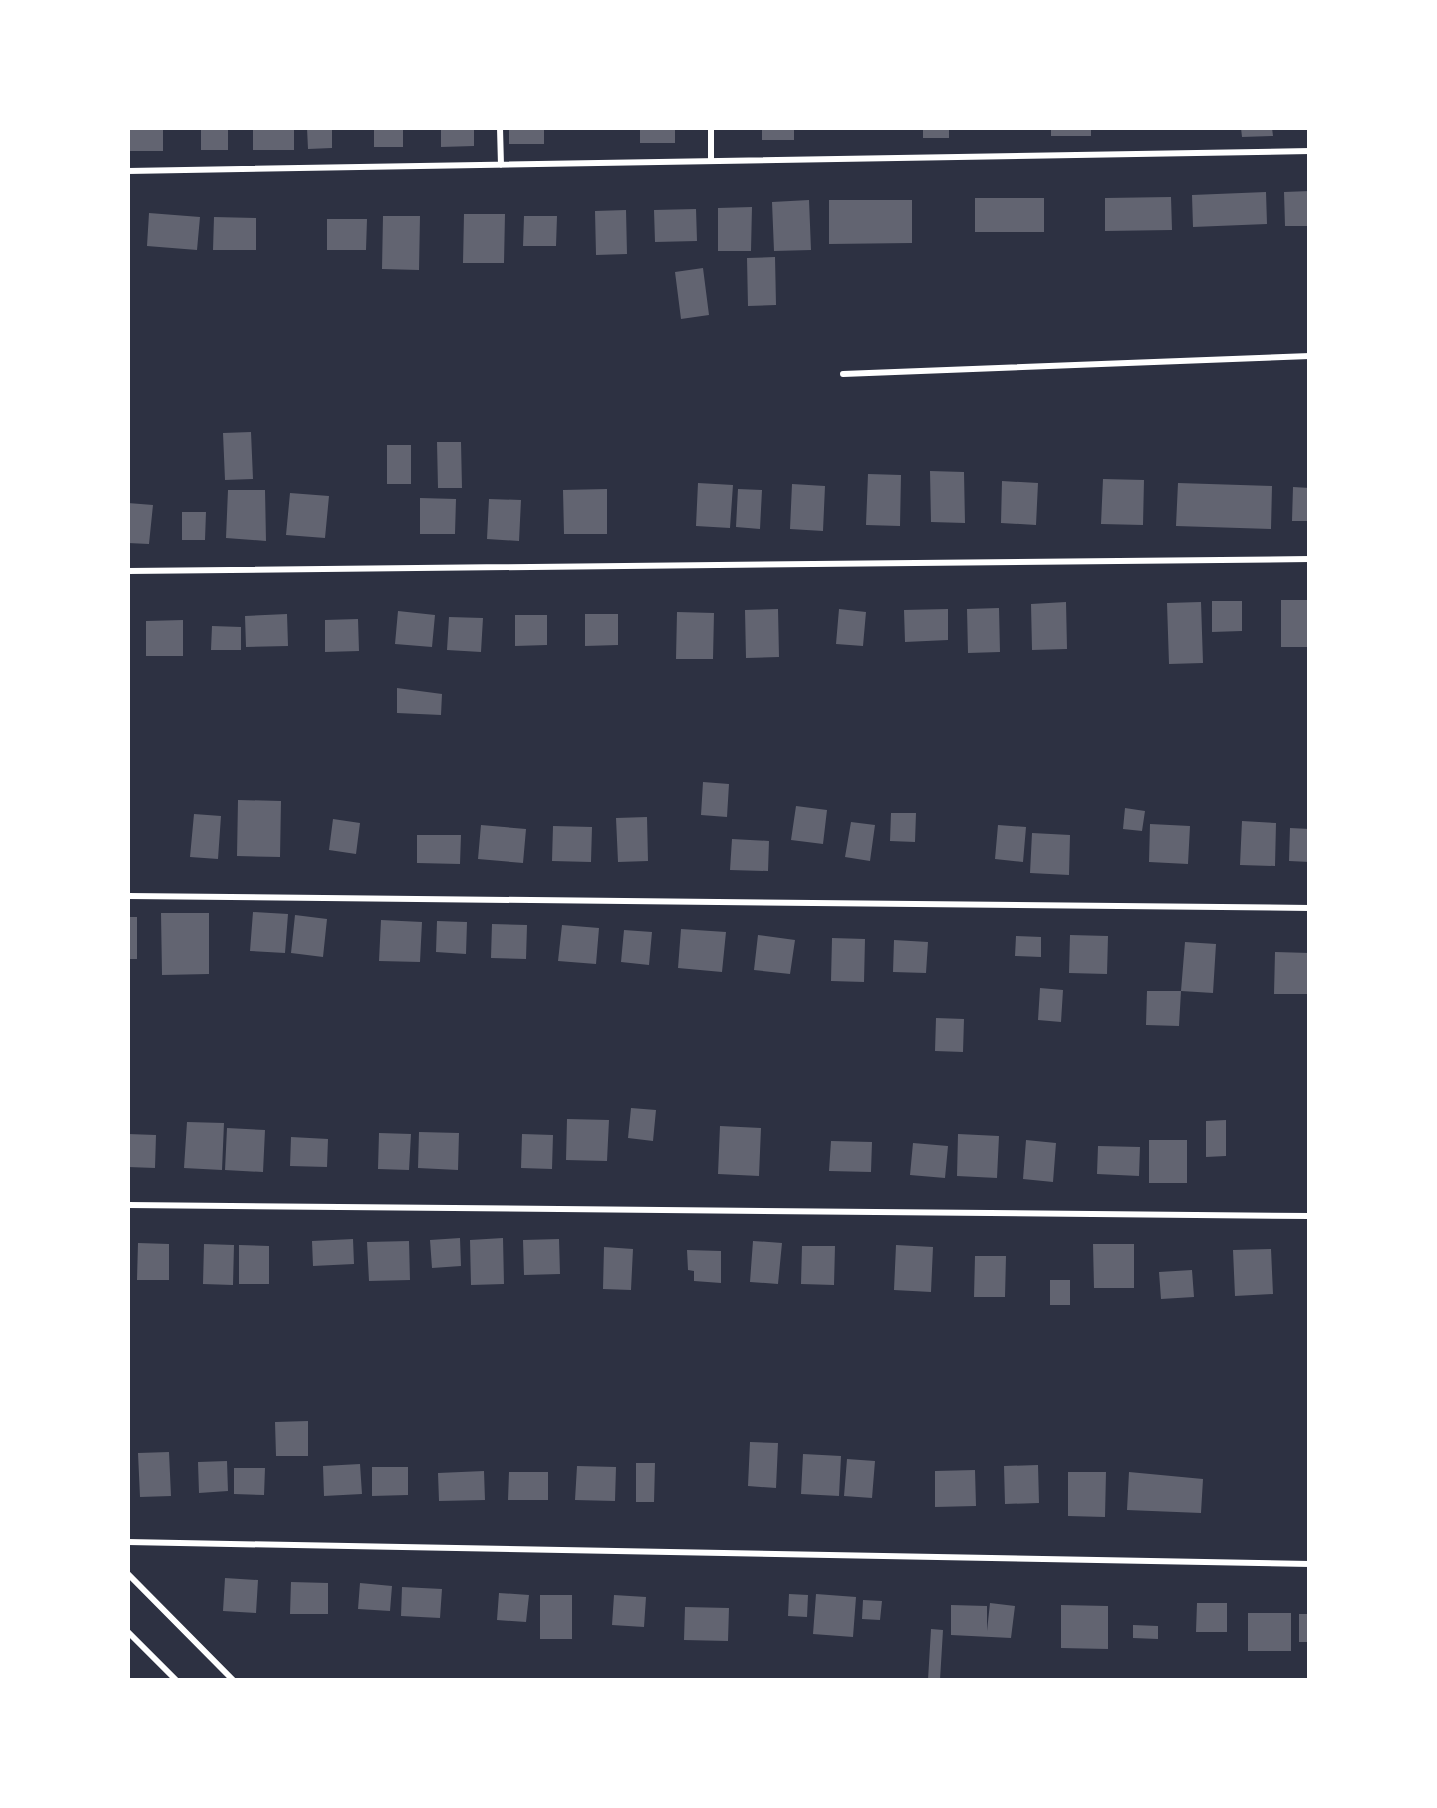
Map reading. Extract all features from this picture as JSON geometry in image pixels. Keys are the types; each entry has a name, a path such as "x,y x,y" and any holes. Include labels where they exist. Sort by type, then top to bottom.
{"street":[{"path":"500,128 501,165"},
{"path":"711,128 711,161"},
{"path":"128,171 1310,151"},
{"path":"843,374 1310,356"},
{"path":"128,571 1310,559"},
{"path":"128,896 1310,908"},
{"path":"128,1205 1310,1216"},
{"path":"128,1542 1310,1564"},
{"path":"128,1574 233,1680"},
{"path":"128,1632 176,1680"}],"building":[{"path":"130,128 163,128 163,151 130,151"},
{"path":"201,128 228,128 228,150 201,150"},
{"path":"253,128 294,128 294,150 253,150"},
{"path":"307,128 332,128 332,148 308,149"},
{"path":"374,128 403,128 403,147 374,147"},
{"path":"441,128 474,128 474,146 441,147"},
{"path":"509,128 544,128 544,144 509,144"},
{"path":"640,128 675,128 675,143 640,143"},
{"path":"762,128 794,128 794,140 762,140"},
{"path":"923,128 949,128 949,138 923,138"},
{"path":"1051,128 1091,128 1091,136 1051,136"},
{"path":"1241,128 1272,128 1273,136 1242,137"},
{"path":"1310,191 1310,226 1285,226 1284,192"},
{"path":"1266,192 1267,224 1193,227 1192,195"},
{"path":"1171,197 1172,230 1105,231 1105,198"},
{"path":"975,198 1044,198 1044,232 975,232"},
{"path":"809,200 811,250 774,251 772,202"},
{"path":"829,200 912,200 912,243 829,244"},
{"path":"752,207 751,251 718,251 718,208"},
{"path":"696,209 697,241 655,242 654,210"},
{"path":"626,210 627,254 596,255 595,211"},
{"path":"149,213 200,217 197,250 147,246"},
{"path":"464,214 505,214 504,263 463,263"},
{"path":"383,216 420,216 419,270 382,269"},
{"path":"524,216 557,216 556,246 523,246"},
{"path":"214,217 256,218 256,250 213,250"},
{"path":"327,219 367,219 366,250 327,250"},
{"path":"775,257 776,305 748,306 747,258"},
{"path":"703,268 709,315 681,319 675,272"},
{"path":"251,432 253,479 225,480 223,433"},
{"path":"437,442 461,442 462,488 438,488"},
{"path":"387,445 411,445 411,484 387,484"},
{"path":"930,471 964,472 965,523 931,522"},
{"path":"868,474 901,475 900,526 866,525"},
{"path":"1103,479 1144,480 1143,525 1101,524"},
{"path":"1002,481 1038,483 1036,525 1001,523"},
{"path":"698,483 733,485 730,528 696,526"},
{"path":"1178,483 1272,486 1271,529 1176,526"},
{"path":"792,484 825,486 823,531 790,529"},
{"path":"1293,487 1310,488 1310,521 1292,521"},
{"path":"607,489 607,534 564,534 563,490"},
{"path":"738,489 762,490 760,529 736,527"},
{"path":"228,490 265,490 266,541 226,538"},
{"path":"290,493 329,496 325,538 286,535"},
{"path":"420,498 456,499 455,534 420,534"},
{"path":"489,499 521,500 519,541 487,539"},
{"path":"128,503 153,505 149,544 128,543"},
{"path":"182,512 206,512 205,540 182,540"},
{"path":"1281,600 1308,600 1309,647 1281,647"},
{"path":"1212,601 1242,601 1242,631 1212,632"},
{"path":"1066,602 1067,649 1032,650 1031,604"},
{"path":"1201,602 1203,663 1169,664 1167,603"},
{"path":"999,608 1000,652 968,653 967,609"},
{"path":"778,609 779,657 746,658 745,610"},
{"path":"839,609 866,612 863,646 836,644"},
{"path":"948,609 948,640 905,642 904,610"},
{"path":"398,611 435,615 432,647 395,644"},
{"path":"677,612 714,613 713,659 676,659"},
{"path":"287,614 288,646 246,647 245,616"},
{"path":"585,614 618,614 618,645 585,646"},
{"path":"515,615 547,615 547,645 515,646"},
{"path":"449,617 483,618 481,652 447,650"},
{"path":"358,619 359,651 325,652 325,620"},
{"path":"183,620 183,656 146,656 146,621"},
{"path":"212,626 241,627 241,650 211,650"},
{"path":"397,688 442,694 441,715 397,713"},
{"path":"703,782 729,784 727,817 701,815"},
{"path":"238,800 281,801 280,857 237,856"},
{"path":"796,806 827,810 823,844 791,840"},
{"path":"1125,808 1145,811 1142,831 1123,829"},
{"path":"891,813 916,813 915,842 890,841"},
{"path":"194,814 221,816 218,859 190,857"},
{"path":"647,817 648,861 618,862 616,818"},
{"path":"333,819 360,823 356,854 329,850"},
{"path":"1242,821 1276,823 1275,866 1240,865"},
{"path":"851,822 875,825 870,861 845,857"},
{"path":"1150,824 1190,826 1188,864 1149,862"},
{"path":"481,825 526,829 523,863 478,859"},
{"path":"998,825 1026,827 1023,862 995,859"},
{"path":"553,826 592,827 591,862 552,861"},
{"path":"1290,828 1310,829 1310,862 1289,861"},
{"path":"1032,833 1070,835 1069,875 1030,873"},
{"path":"417,835 461,835 460,864 417,863"},
{"path":"732,839 769,841 768,871 730,870"},
{"path":"253,912 288,914 285,953 250,951"},
{"path":"161,913 209,913 209,974 162,975"},
{"path":"295,915 327,919 323,957 291,953"},
{"path":"128,917 137,917 137,959 128,959"},
{"path":"381,920 422,922 420,962 379,961"},
{"path":"437,921 467,922 466,954 436,952"},
{"path":"492,924 527,925 526,959 491,958"},
{"path":"562,925 599,928 596,964 558,961"},
{"path":"681,929 726,932 722,972 678,968"},
{"path":"624,930 652,932 649,965 621,962"},
{"path":"758,935 795,940 790,974 754,970"},
{"path":"1070,935 1108,936 1107,974 1069,973"},
{"path":"1016,936 1041,937 1041,957 1015,956"},
{"path":"832,938 865,939 864,982 831,981"},
{"path":"894,940 928,942 926,973 893,972"},
{"path":"1185,942 1216,944 1213,993 1181,991"},
{"path":"1275,952 1310,953 1310,994 1274,994"},
{"path":"1040,988 1063,990 1061,1022 1038,1020"},
{"path":"1147,991 1181,991 1179,1026 1146,1025"},
{"path":"936,1018 964,1019 963,1052 935,1051"},
{"path":"631,1108 656,1110 653,1141 628,1138"},
{"path":"567,1119 609,1120 607,1161 566,1160"},
{"path":"1226,1120 1226,1156 1206,1157 1206,1121"},
{"path":"187,1122 224,1123 222,1170 184,1168"},
{"path":"720,1126 761,1128 759,1176 718,1174"},
{"path":"227,1128 265,1130 263,1172 225,1170"},
{"path":"419,1132 459,1133 458,1170 418,1168"},
{"path":"379,1133 411,1134 409,1170 378,1169"},
{"path":"128,1134 156,1135 155,1168 128,1167"},
{"path":"522,1134 553,1135 552,1169 521,1168"},
{"path":"958,1134 999,1136 997,1178 957,1176"},
{"path":"291,1137 328,1139 327,1167 290,1166"},
{"path":"1026,1140 1056,1143 1053,1182 1023,1179"},
{"path":"1149,1140 1187,1140 1187,1183 1149,1183"},
{"path":"831,1141 872,1142 871,1172 829,1171"},
{"path":"913,1143 948,1146 945,1178 910,1175"},
{"path":"1098,1146 1140,1147 1139,1176 1097,1174"},
{"path":"460,1238 461,1266 432,1268 430,1240"},
{"path":"503,1238 504,1284 471,1285 470,1240"},
{"path":"353,1239 354,1264 313,1266 312,1241"},
{"path":"559,1239 560,1274 524,1275 523,1240"},
{"path":"409,1241 410,1280 369,1281 367,1242"},
{"path":"753,1241 782,1243 778,1284 750,1282"},
{"path":"138,1243 169,1244 169,1280 137,1280"},
{"path":"204,1244 234,1245 233,1285 203,1284"},
{"path":"1093,1244 1134,1244 1134,1288 1094,1288"},
{"path":"239,1245 269,1246 269,1284 239,1284"},
{"path":"896,1245 933,1247 931,1292 894,1290"},
{"path":"802,1246 835,1246 834,1285 801,1284"},
{"path":"604,1247 633,1249 631,1290 603,1289"},
{"path":"1271,1249 1273,1294 1235,1296 1233,1250"},
{"path":"687,1250 721,1251 721,1283 694,1281 694,1271 688,1270"},
{"path":"975,1256 1006,1256 1005,1297 974,1297"},
{"path":"1192,1270 1194,1297 1161,1299 1159,1272"},
{"path":"1050,1280 1070,1280 1070,1305 1050,1305"},
{"path":"308,1421 308,1456 276,1456 275,1422"},
{"path":"750,1442 778,1443 776,1488 748,1486"},
{"path":"169,1452 171,1496 140,1497 138,1453"},
{"path":"803,1454 841,1456 839,1496 801,1494"},
{"path":"847,1459 875,1461 872,1498 844,1496"},
{"path":"227,1461 228,1491 199,1493 198,1462"},
{"path":"636,1463 655,1463 654,1502 636,1502"},
{"path":"360,1464 362,1494 324,1496 323,1466"},
{"path":"1038,1465 1039,1503 1005,1504 1004,1466"},
{"path":"577,1466 616,1467 615,1501 575,1500"},
{"path":"372,1467 408,1467 408,1495 372,1496"},
{"path":"234,1468 265,1468 264,1495 234,1494"},
{"path":"975,1470 976,1506 935,1507 935,1471"},
{"path":"484,1471 485,1500 439,1501 438,1473"},
{"path":"509,1472 548,1472 548,1500 508,1500"},
{"path":"1068,1472 1106,1472 1105,1517 1068,1516"},
{"path":"1129,1472 1203,1479 1201,1513 1127,1510"},
{"path":"225,1578 258,1580 256,1613 223,1611"},
{"path":"291,1582 328,1583 328,1614 290,1614"},
{"path":"360,1583 392,1586 390,1611 358,1609"},
{"path":"402,1587 442,1589 440,1618 401,1616"},
{"path":"499,1593 529,1595 526,1622 497,1620"},
{"path":"789,1594 808,1595 807,1617 788,1616"},
{"path":"816,1594 856,1597 853,1637 813,1634"},
{"path":"540,1595 572,1595 572,1639 540,1639"},
{"path":"614,1595 646,1597 644,1627 612,1625"},
{"path":"863,1600 882,1601 880,1620 862,1619"},
{"path":"990,1603 1015,1606 1011,1638 951,1635 951,1605 987,1606 987,1631"},
{"path":"1197,1603 1227,1603 1227,1632 1196,1632"},
{"path":"1061,1605 1108,1606 1108,1649 1061,1648"},
{"path":"685,1607 729,1608 728,1641 684,1640"},
{"path":"1248,1613 1291,1613 1291,1651 1248,1651"},
{"path":"1299,1614 1310,1614 1310,1642 1299,1642"},
{"path":"1133,1625 1158,1626 1158,1639 1133,1638"},
{"path":"931,1629 943,1630 940,1680 928,1680"}]}
